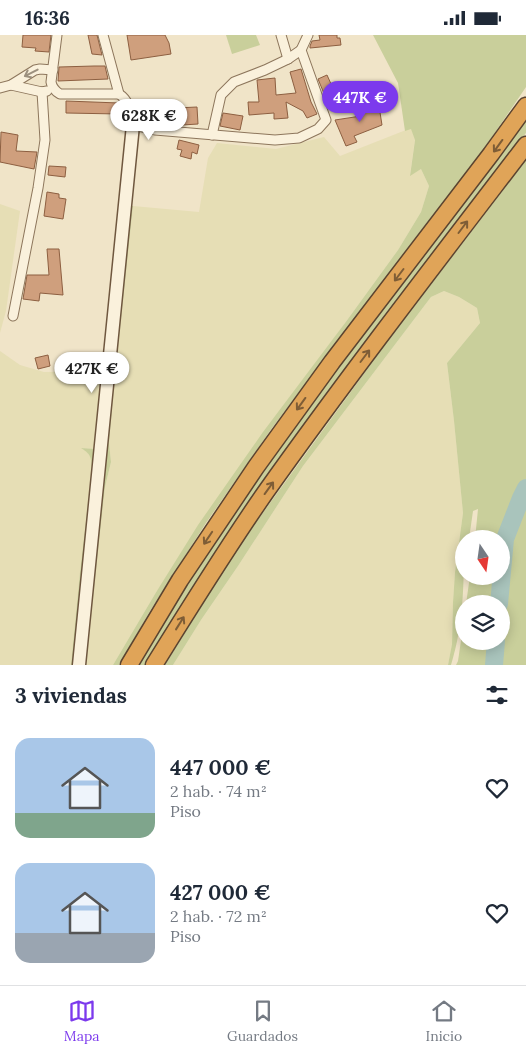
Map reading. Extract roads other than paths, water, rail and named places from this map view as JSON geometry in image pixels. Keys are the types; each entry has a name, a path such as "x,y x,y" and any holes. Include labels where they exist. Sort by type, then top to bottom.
{"highway":[{"path":"129,665 180,580 256,467 332,362 491,155 526,106"},
{"path":"154,665 194,600 264,495 347,380 526,145"}],"street":[{"path":"57,35 51,82 54,90 60,94 119,94 123,96 132,113 133,125 79,665"},
{"path":"103,35 119,94"},
{"path":"281,35 288,59"},
{"path":"212,135 221,95 234,82 288,59 301,50 308,35"},
{"path":"133,125 155,131 275,140 299,138 318,129 326,120 301,50"},
{"path":"0,88 11,85 35,70 53,69"},
{"path":"11,85 42,92 54,90"},
{"path":"13,316 38,188 45,139 42,92"}],"waterway":[{"path":"500,595 505,539 526,488"},
{"path":"494,665 495,650"}]}
